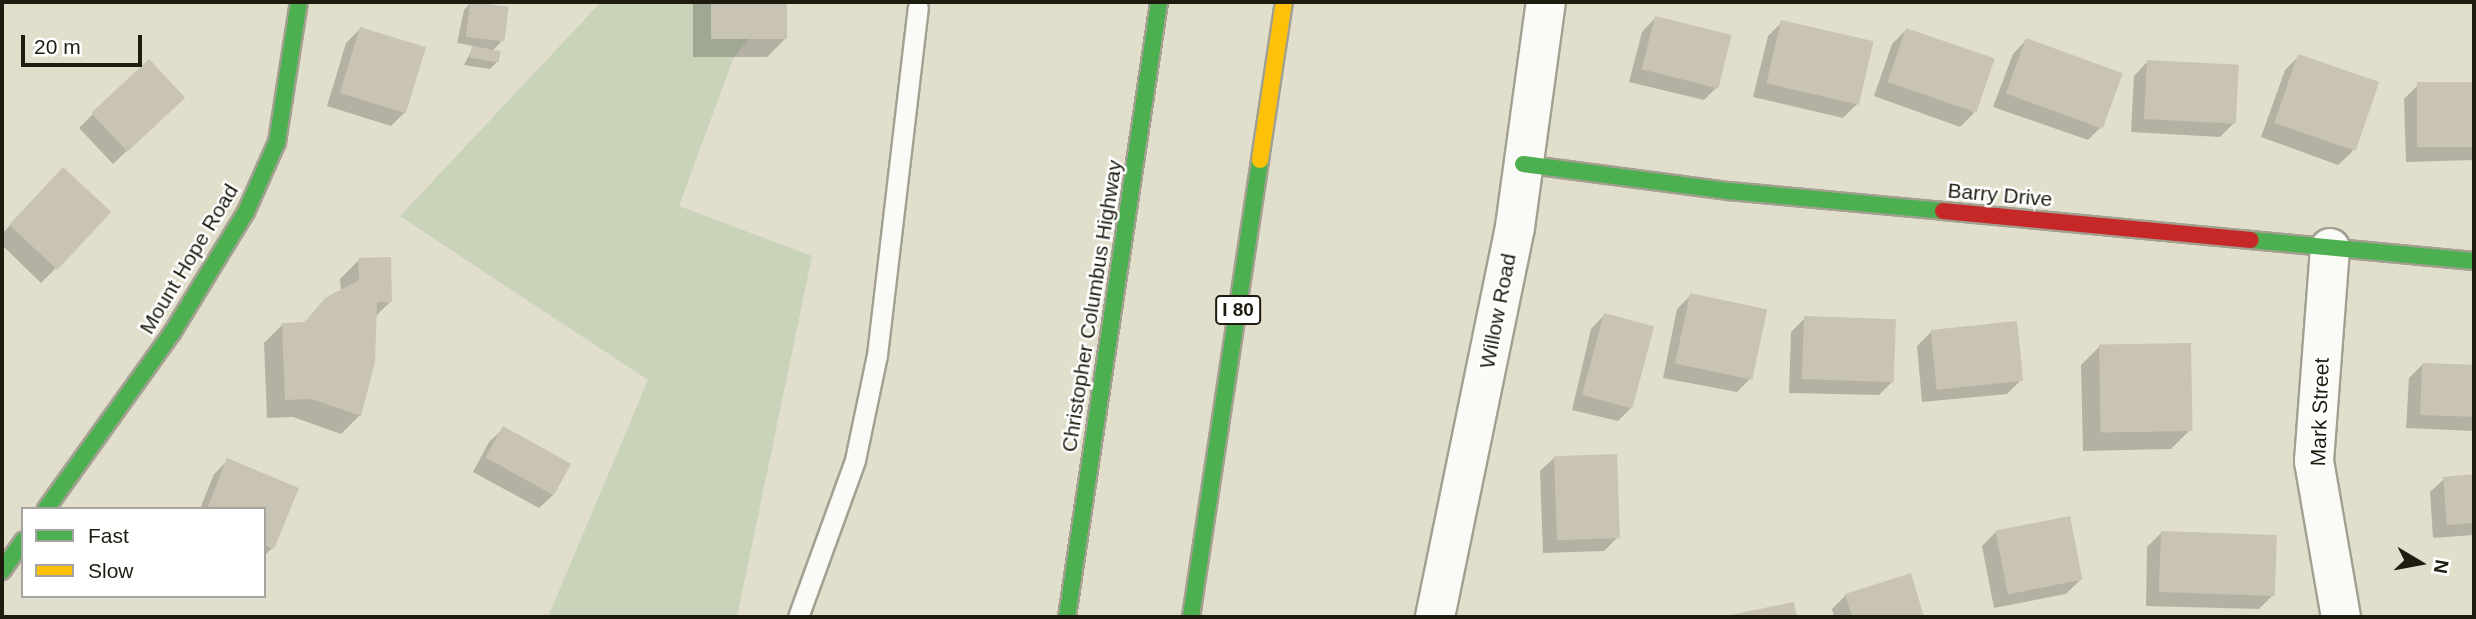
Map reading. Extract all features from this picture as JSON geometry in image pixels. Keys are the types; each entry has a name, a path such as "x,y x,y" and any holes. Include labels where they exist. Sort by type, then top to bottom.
{"main road":[{"name":"Mount Hope Road","path":"47,507 172,333 246,212 277,142 299,2"},
{"name":"Christopher Columbus Highway","path":"1067,617 1159,2"},
{"name":"I 80","path":"1191,617 1284,2"},
{"name":"Barry Drive","path":"1523,164 1729,191 2474,261"},
{"path":"2,571 21,544"}],"street":[{"name":"Willow Road","path":"1435,617 1515,227 1546,2"},
{"name":"Mark Street","path":"2330,248 2314,461 2341,617"}],"lane":[{"path":"798,617 855,460 877,355 918,7"}],"green space":[{"path":"601,2 778,2 733,59 679,206 812,256 737,617 548,617 648,380 400,216"}],"building":[{"path":"470,2 509,7 504,41 466,37"},
{"path":"711,2 787,2 787,39 711,39"},
{"path":"1655,16 1732,35 1718,88 1642,69"},
{"path":"1781,20 1874,41 1859,105 1766,83"},
{"path":"360,27 426,47 406,113 340,93"},
{"path":"1906,28 1995,59 1976,112 1887,82"},
{"path":"2026,38 2123,73 2103,129 2006,93"},
{"path":"472,46 501,51 498,63 470,58"},
{"path":"2298,54 2379,82 2356,151 2274,123"},
{"path":"149,59 185,98 127,152 91,113"},
{"path":"2147,60 2239,65 2236,124 2144,119"},
{"path":"2417,82 2474,82 2474,147 2417,147"},
{"path":"63,167 111,212 57,270 9,225"},
{"path":"391,257 392,302 377,302 375,362 361,416 312,399 285,400 282,323 305,322 325,298 359,280 358,258"},
{"path":"1690,293 1767,309 1752,380 1675,363"},
{"path":"1604,313 1654,326 1632,409 1582,395"},
{"path":"1804,316 1896,319 1894,382 1802,379"},
{"path":"2017,321 2023,381 1937,390 1930,330"},
{"path":"2191,343 2193,431 2101,433 2099,345"},
{"path":"2422,363 2474,365 2472,417 2420,415"},
{"path":"503,426 571,464 554,495 486,457"},
{"path":"1617,454 1620,538 1557,540 1554,456"},
{"path":"227,458 299,488 274,549 266,546 266,507 208,507"},
{"path":"2474,474 2474,523 2447,525 2443,477"},
{"path":"2070,516 2082,580 2008,594 1995,531"},
{"path":"2161,531 2277,535 2275,596 2159,592"},
{"path":"1911,573 1924,617 1852,617 1845,594"},
{"path":"1794,602 1797,617 1730,617 1730,615"}],"traffic: fast":[{"path":"47,507 172,333 246,212 277,142 299,2"},
{"path":"1067,617 1159,2"},
{"path":"1191,617 1260,160"},
{"path":"1523,164 1729,191 1943,211"},
{"path":"2251,240 2474,261"},
{"path":"2,571 21,544"}],"traffic: slow":[{"path":"1260,160 1284,2"}],"traffic: jam":[{"path":"1943,211 2251,240"}]}
